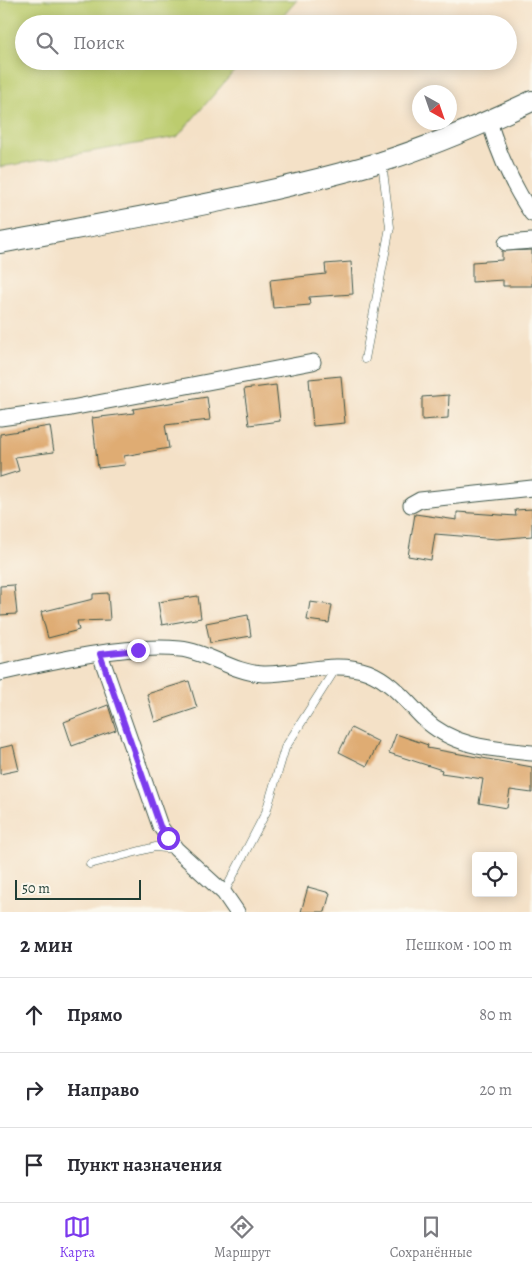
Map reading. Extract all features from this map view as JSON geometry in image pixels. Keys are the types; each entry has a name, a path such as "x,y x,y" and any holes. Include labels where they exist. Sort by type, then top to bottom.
{"street":[{"path":"0,243 228,200 382,161 488,121 532,101"},
{"path":"488,121 497,151 515,190 532,214"},
{"path":"506,243 532,241"},
{"path":"0,418 71,408 313,362"},
{"path":"411,505 420,500 532,488"},
{"path":"0,673 100,654 138,650 181,649 236,668 262,674 337,667 355,668 382,679 396,690 435,729 456,741 497,750 532,753"},
{"path":"100,654 160,826 176,849 224,893 236,912"}],"lane":[{"path":"365,359 390,227 382,161"},
{"path":"224,893 266,812 285,748 337,667"},
{"path":"90,864 155,847 176,849"}],"green space":[{"path":"0,0 297,0 284,15 15,15 15,70 235,70 177,137 0,167"}],"building":[{"path":"532,250 532,286 503,286 503,280 472,282 472,262 502,260 502,251"},
{"path":"351,262 353,294 309,297 310,305 273,308 270,280 326,274 325,264"},
{"path":"341,376 345,423 313,426 309,379"},
{"path":"276,385 280,421 249,425 244,389"},
{"path":"449,395 448,418 422,420 422,397"},
{"path":"207,397 210,420 165,425 169,448 124,456 125,465 98,468 92,418 134,413 133,409"},
{"path":"50,426 54,452 15,457 19,471 0,477 0,434"},
{"path":"532,509 532,536 497,539 435,534 431,560 408,556 415,514 457,520 457,512 516,516 515,510"},
{"path":"14,585 17,614 0,615 0,586"},
{"path":"108,593 110,620 77,621 79,630 48,638 41,612 93,599 93,594"},
{"path":"198,596 201,618 162,625 158,602"},
{"path":"310,602 332,605 329,623 307,620"},
{"path":"248,615 251,636 210,643 206,623"},
{"path":"189,681 197,708 155,722 147,694"},
{"path":"108,705 116,730 72,746 64,722"},
{"path":"351,728 379,742 367,766 339,752"},
{"path":"396,734 428,745 427,748 532,767 532,793 510,790 507,808 479,803 483,779 441,773 442,770 389,753"},
{"path":"13,745 19,770 0,774 0,748"},
{"path":"308,887 330,893 325,912 301,912"}],"route":[{"path":"138,650 100,654 160,826 168,838"}]}
